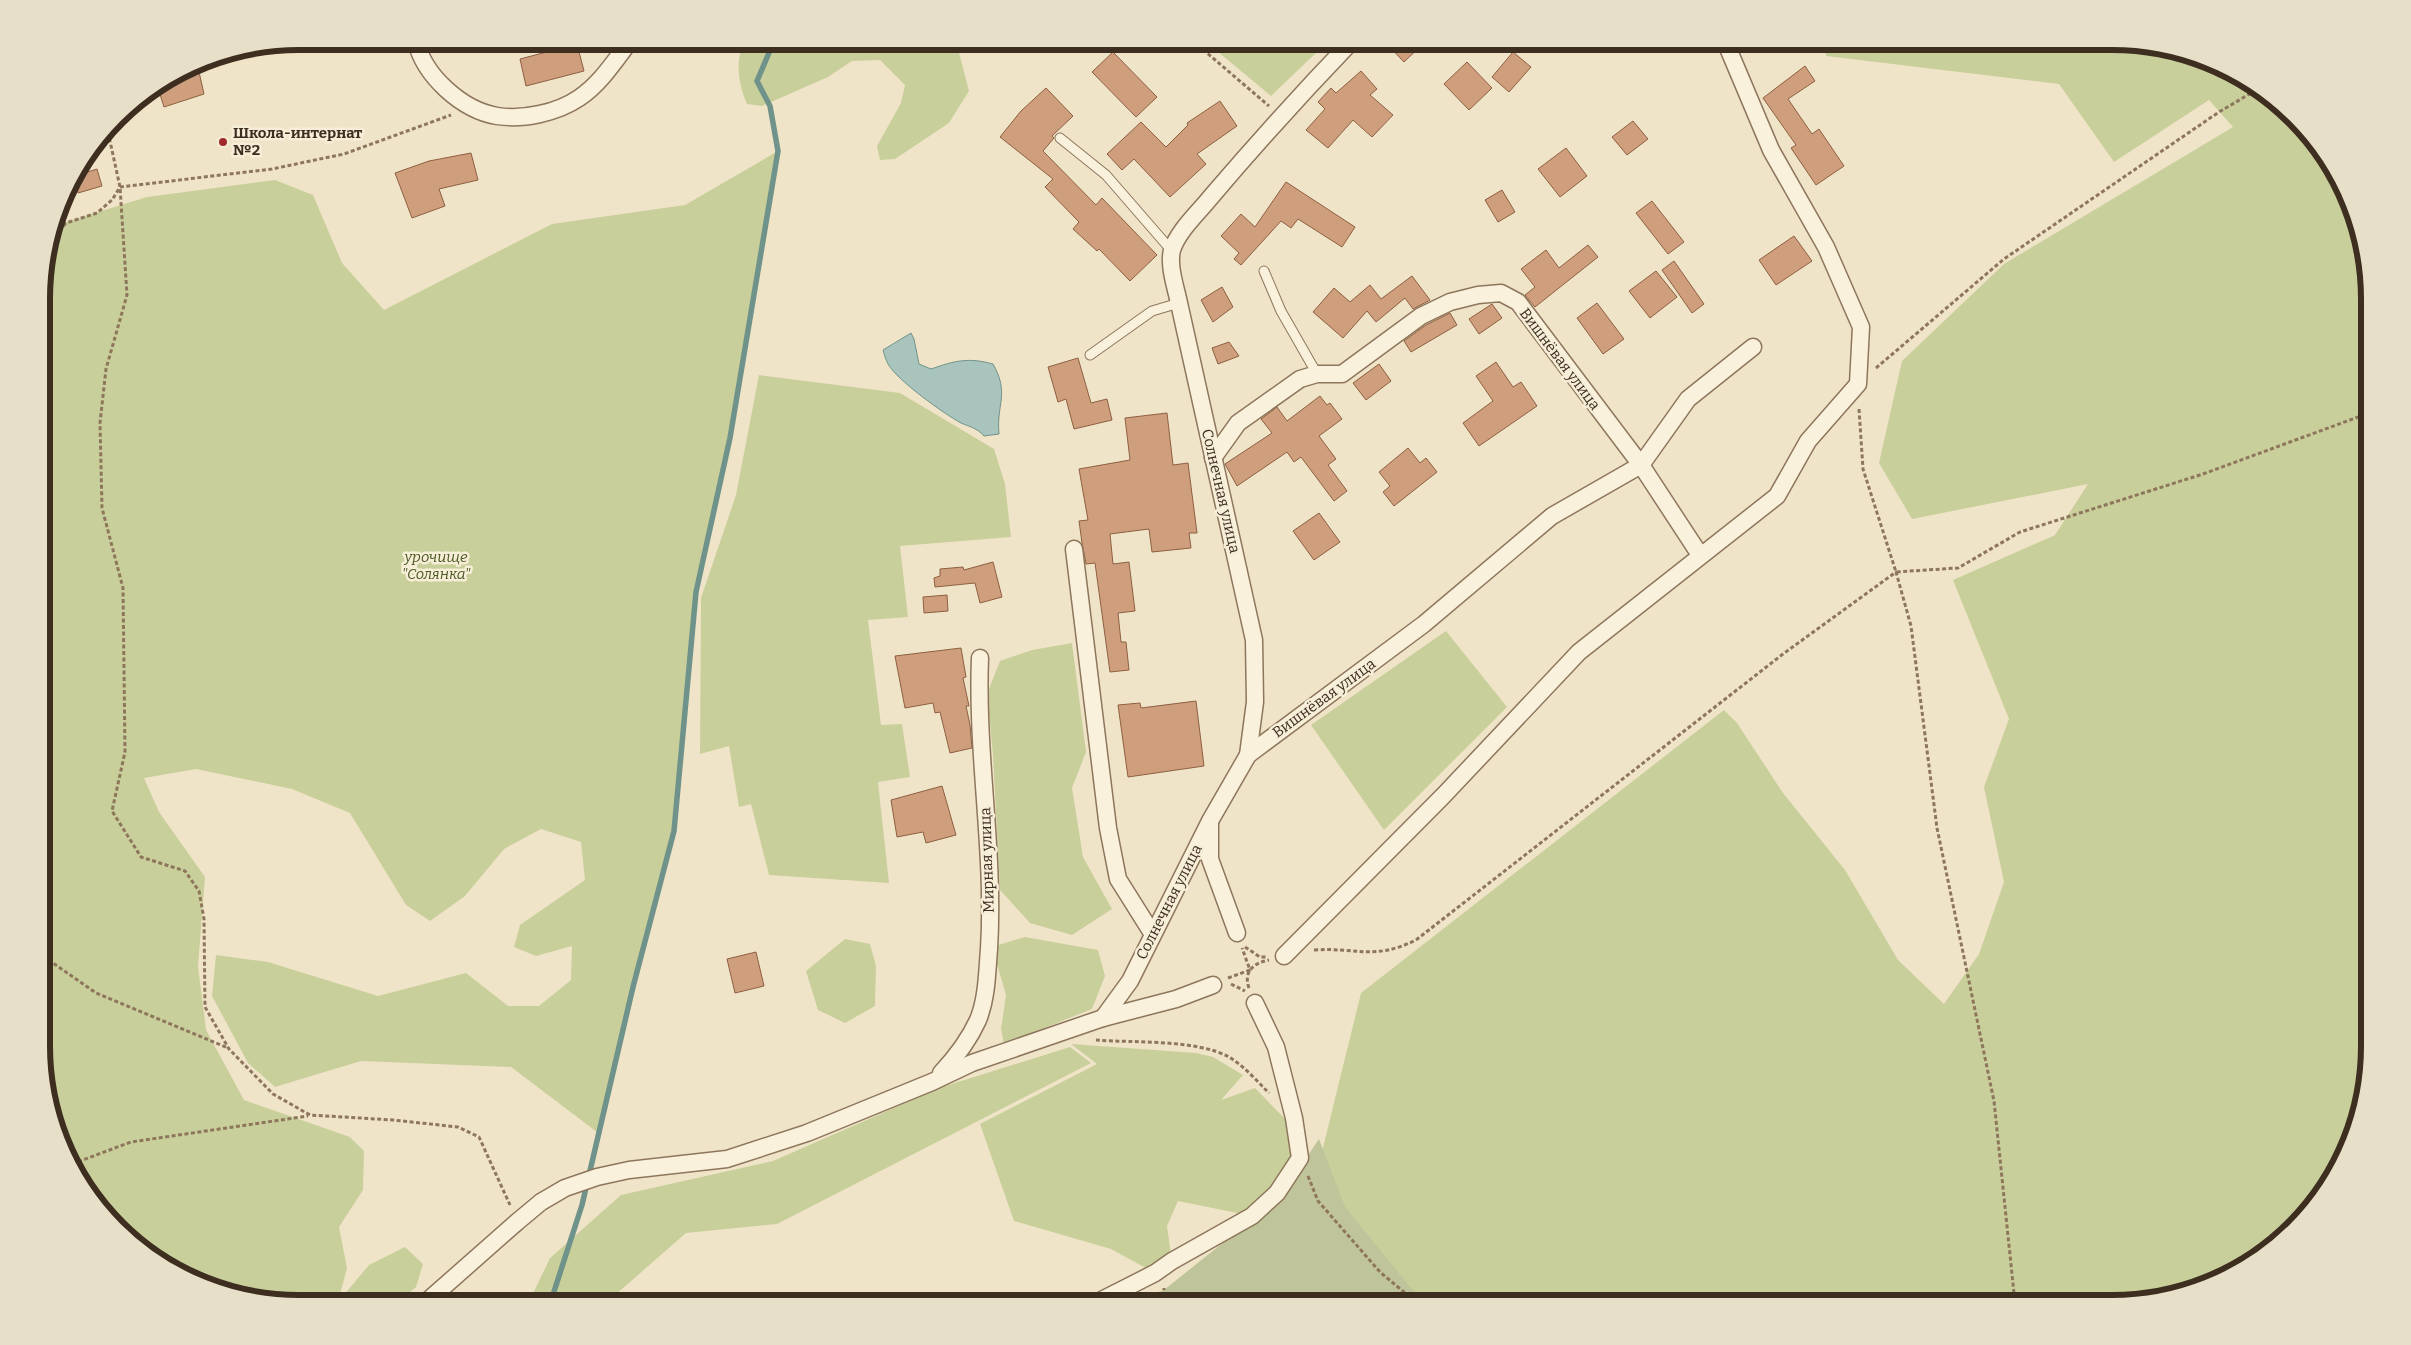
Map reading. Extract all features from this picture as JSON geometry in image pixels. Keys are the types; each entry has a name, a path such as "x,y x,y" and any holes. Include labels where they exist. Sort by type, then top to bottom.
{"street":[{"path":"418,50 428,68 445,88 472,107 497,116 526,116 557,109 578,99 599,82 623,50"},
{"path":"1172,251 1181,233 1281,116 1343,50"},
{"path":"1284,956 1443,796 1579,652 1777,496 1808,441 1858,384 1861,327 1826,247 1771,150 1729,50"},
{"name":"Солнечная улица","path":"1103,1018 1130,981 1152,933 1210,821 1248,755 1254,702 1254,640 1179,304 1172,264 1172,251"},
{"name":"Вишнёвая улица","path":"1213,458 1238,424 1300,379 1317,374 1342,374 1421,316 1450,302 1478,295 1501,293 1518,302 1641,466 1700,555"},
{"name":"Вишнёвая улица","path":"1248,755 1424,624 1552,516 1641,466 1688,399 1753,347"},
{"path":"1074,549 1108,828 1118,879 1152,933"},
{"name":"Мирная улица","path":"932,1082 959,1055 978,1020 986,989 990,932 990,882 978,700 980,658"},
{"path":"1210,821 1210,859 1237,933"},
{"path":"434,1295 541,1202 565,1188 597,1177 629,1170 727,1159 807,1133 932,1082 972,1063 1103,1018 1176,999 1213,985"},
{"path":"1112,1295 1156,1273 1172,1261 1252,1216 1277,1193 1300,1158 1294,1118 1276,1047 1255,1003"}],"lane":[{"path":"1060,138 1106,175 1172,251"},
{"path":"1264,271 1281,311 1317,374"},
{"path":"1090,355 1152,311 1179,304"}],"path":[{"path":"1204,50 1281,116"},
{"path":"2014,1295 1994,1101 1937,828 1911,626 1896,572 1862,469 1858,384 1957,297 2004,259 2219,112 2251,93"},
{"path":"120,187 272,169 344,154 472,107"},
{"path":"109,138 120,187 128,295 106,369 100,422 102,508 123,588 125,752 112,811 141,856 185,871 198,891 204,919 205,1007 228,1048 273,1094 310,1116"},
{"path":"61,224 97,213 112,200 120,187"},
{"path":"59,231 66,223"},
{"path":"1237,933 1242,944 1255,954 1272,958 1319,950 1382,952 1400,948 1416,940 1784,654 1896,572 1958,568 2020,532 2203,474 2361,416"},
{"path":"1237,933 1250,970 1247,983 1255,1003"},
{"path":"1213,985 1250,970 1260,962 1284,956"},
{"path":"50,961 96,993 228,1048"},
{"path":"1213,985 1227,984 1239,986 1248,993 1255,1003"},
{"path":"1093,1040 1197,1046 1214,1050 1244,1068 1294,1118"},
{"path":"79,1161 131,1142 310,1116 393,1120 458,1127 479,1137 494,1166 517,1222"},
{"path":"1300,1158 1318,1201 1380,1272 1407,1295"}],"green space":[{"path":"741,50 958,50 969,91 949,123 895,159 880,160 877,146 901,103 905,85 880,60 852,61 828,77 762,106 747,104 741,88 739,57"},
{"path":"1216,50 1319,50 1271,96"},
{"path":"1826,50 2112,50 2145,52 2176,58 2222,76 2264,101 2310,147 2328,175 2342,204 2356,250 2361,299 2361,1046 2359,1079 2353,1110 2342,1141 2328,1170 2310,1198 2264,1244 2236,1262 2207,1276 2176,1287 2145,1293 2112,1295 1148,1295 1164,1290 1316,1176 1361,993 1724,710 1737,723 1783,793 1845,870 1898,960 1944,1004 1979,954 2004,882 1984,787 2009,719 1953,580 2055,535 2088,484 1912,519 1879,463 1902,361 2004,264 2233,127 2209,100 2114,162 2059,84 1826,56"},
{"name":"урочище \"Солянка\"","path":"778,151 730,438 696,592 674,831 661,874 597,1132 511,1067 361,1061 275,1087 248,1063 212,996 216,955 268,962 378,996 466,973 508,1006 539,1006 571,980 572,946 536,956 514,947 520,925 585,880 581,842 541,829 504,849 465,896 430,921 406,905 350,813 292,789 196,769 144,778 159,812 205,877 198,966 206,1030 244,1100 350,1137 364,1151 363,1190 339,1227 347,1268 340,1295 266,1293 235,1287 204,1276 174,1262 147,1244 101,1198 83,1170 69,1141 58,1110 52,1079 50,1046 50,299 52,266 62,223 147,197 275,180 313,195 342,263 384,310 552,224 685,205"},
{"path":"759,375 900,393 994,449 1005,484 1011,537 900,546 908,617 868,620 881,725 902,724 910,777 878,782 889,883 769,875 751,804 739,807 729,746 700,754 701,598 736,495"},
{"path":"1446,631 1507,707 1384,830 1311,725"},
{"path":"1072,643 1086,752 1072,788 1083,857 1112,909 1072,935 1030,923 1000,890 993,755 987,694 1000,661 1032,650"},
{"path":"1025,937 1098,950 1105,976 1092,1009 1004,1044 1001,1029 1006,995 992,947"},
{"path":"845,939 870,944 876,966 875,1006 845,1023 818,1010 806,971"},
{"path":"1071,1044 1196,1053 1213,1057 1243,1075 1221,1100 1255,1088 1289,1123 1296,1144 1277,1193 1252,1216 1178,1201 1167,1226 1172,1261 1155,1273 1111,1249 1014,1221 980,1124 1097,1064"},
{"path":"1070,1047 1091,1063 777,1224 686,1233 615,1295 532,1295 550,1258 621,1195 773,1161 942,1087"},
{"path":"1319,1139 1345,1207 1411,1288 1419,1295 1155,1295 1164,1290 1280,1197"},
{"name":"урочище \"Солянка\"","path":"405,1247 423,1264 416,1287 407,1295 344,1295 369,1265"}],"water":[{"path":"911,333 919,364 931,369 968,360 993,364 1001,383 1002,391 999,434 984,436 976,429 961,423 921,396 893,371 888,364 883,350"}],"building":[{"path":"554,50 579,50 584,71 526,86 520,59"},
{"path":"1393,50 1417,50 1404,62"},
{"path":"1113,52 1157,97 1136,117 1092,72"},
{"path":"1513,52 1531,67 1509,92 1492,77"},
{"path":"1467,62 1492,88 1469,110 1444,84"},
{"path":"1805,66 1815,81 1788,99 1812,134 1819,129 1844,166 1816,185 1791,148 1796,145 1763,98"},
{"path":"199,71 204,94 164,107 160,93 174,83"},
{"path":"1361,71 1377,89 1370,95 1393,115 1372,137 1353,120 1328,148 1306,130 1325,109 1318,102 1331,88 1336,93"},
{"path":"1046,88 1073,116 1052,136 1054,138 1043,151 1096,205 1102,198 1157,255 1130,281 1099,249 1097,251 1073,229 1079,222 1045,187 1053,179 1000,137 1021,111"},
{"path":"1220,101 1237,126 1197,154 1206,164 1170,197 1134,159 1122,170 1107,154 1141,122 1166,147 1188,125 1187,123"},
{"path":"1633,121 1648,139 1627,155 1612,137"},
{"path":"1566,148 1587,176 1560,197 1538,169"},
{"path":"471,153 478,180 439,189 445,206 412,218 395,173 429,161"},
{"path":"97,169 102,186 78,193 77,187 83,173"},
{"path":"1286,182 1355,227 1342,247 1298,219 1291,228 1281,221 1241,265 1234,259 1239,253 1221,236 1241,214 1255,227"},
{"path":"1502,190 1515,212 1498,222 1485,200"},
{"path":"1652,201 1684,242 1668,254 1636,213"},
{"path":"1794,236 1812,261 1776,285 1759,260"},
{"path":"1588,245 1598,257 1535,307 1525,295 1535,287 1521,269 1546,250 1559,268"},
{"path":"1674,261 1704,304 1692,313 1662,270"},
{"path":"1656,271 1677,297 1650,318 1629,291"},
{"path":"1412,276 1430,300 1413,309 1405,298 1376,322 1367,311 1343,338 1313,312 1334,288 1350,302 1370,285 1381,299"},
{"path":"1222,287 1233,307 1213,322 1201,300"},
{"path":"1597,303 1624,339 1603,354 1577,318"},
{"path":"1492,304 1502,318 1479,334 1469,319"},
{"path":"1450,313 1457,325 1411,352 1404,341 1426,325"},
{"path":"1229,342 1239,356 1218,364 1212,348"},
{"path":"1078,358 1091,403 1107,399 1112,420 1074,429 1066,399 1058,402 1048,367"},
{"path":"1496,362 1513,387 1521,382 1537,406 1479,446 1463,423 1493,401 1476,376"},
{"path":"1379,364 1391,381 1366,400 1353,383"},
{"path":"1320,396 1327,405 1330,403 1342,419 1319,436 1336,459 1328,465 1347,491 1334,501 1301,457 1294,462 1287,452 1237,486 1225,464 1272,433 1261,419 1277,407 1287,421"},
{"path":"1167,413 1173,465 1188,463 1197,533 1189,533 1191,548 1152,552 1149,529 1110,534 1113,564 1129,562 1135,611 1118,613 1121,642 1126,642 1129,670 1110,672 1095,563 1086,564 1082,543 1079,521 1088,520 1079,469 1130,460 1125,418"},
{"path":"1408,448 1420,463 1426,458 1437,472 1394,506 1383,492 1390,486 1379,472"},
{"path":"1319,513 1340,542 1314,560 1293,531"},
{"path":"993,562 1002,597 980,603 975,583 935,587 934,578 940,576 940,569 963,567 964,570"},
{"path":"947,595 948,611 924,613 923,597"},
{"path":"961,648 966,677 963,678 969,706 966,706 972,748 950,753 940,712 935,713 933,703 905,708 895,656"},
{"path":"1196,701 1204,766 1128,777 1118,705 1140,703 1141,708"},
{"path":"942,786 956,835 926,843 923,832 897,837 891,800"},
{"path":"756,952 764,986 735,993 727,959"}],"waterway":[{"path":"553,1295 582,1205 633,987 674,831 696,592 730,438 778,151 770,106 757,81 770,50"}],"place":[{"name":"Школа-интернат №2","path":"223,142"}]}
